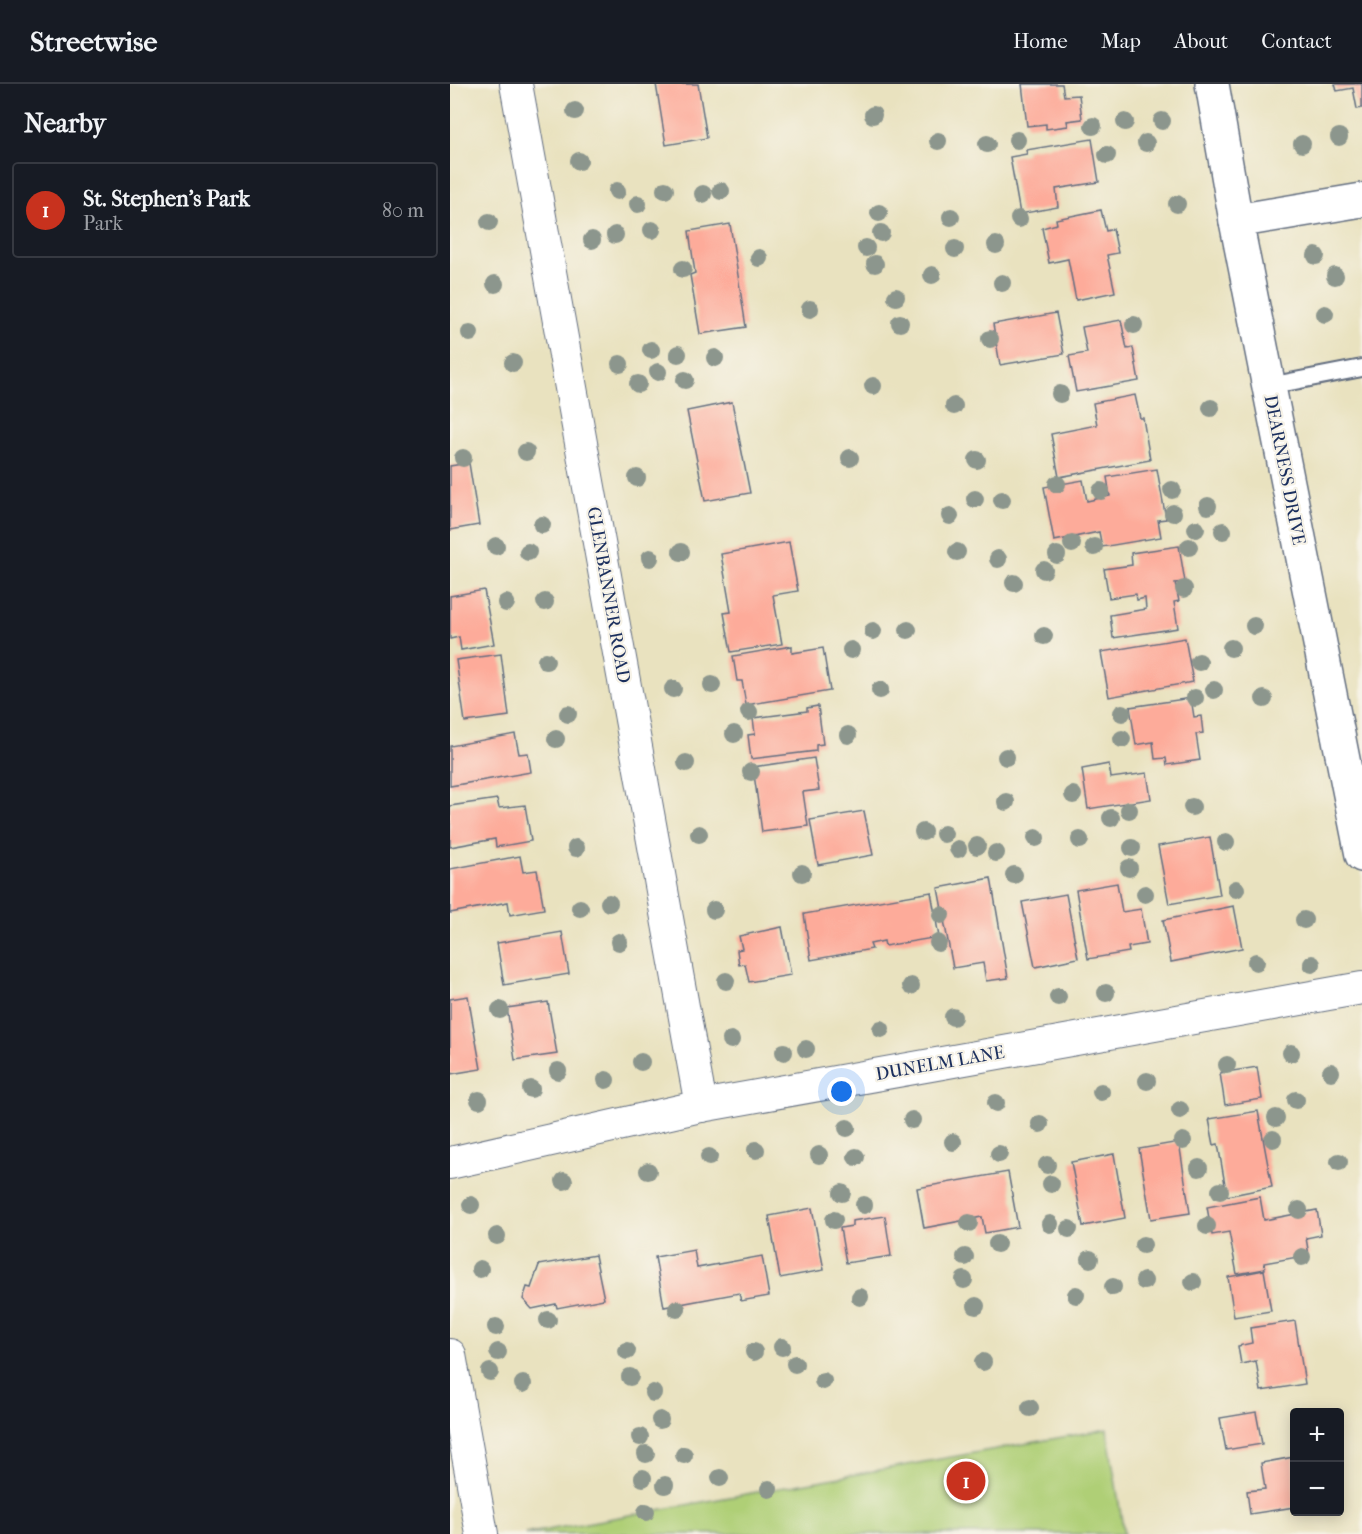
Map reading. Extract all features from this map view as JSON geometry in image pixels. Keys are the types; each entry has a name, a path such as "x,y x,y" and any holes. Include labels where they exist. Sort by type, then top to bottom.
{"street":[{"name":"GLENBANNER ROAD","path":"516,84 701,1106"},
{"name":"DEARNESS DRIVE","path":"1212,84 1236,221 1362,855"},
{"path":"1236,221 1362,200"},
{"name":"DUNELM LANE","path":"450,1163 701,1106 1362,988"},
{"path":"450,1355 482,1534"}],"lane":[{"path":"1269,386 1362,368"}],"green space":[{"path":"1107,1429 1124,1534 525,1534"}],"building":[{"path":"656,84 698,84 707,138 666,145"},
{"path":"1022,84 1062,84 1064,96 1079,95 1082,119 1067,121 1068,126 1046,129 1046,124 1027,126"},
{"path":"1335,84 1362,84 1362,108 1357,109 1353,88 1337,91"},
{"path":"1092,139 1099,182 1056,189 1058,207 1020,214 1010,157 1027,154 1026,150"},
{"path":"1101,210 1106,231 1113,229 1118,253 1107,255 1115,292 1076,300 1068,259 1049,263 1042,228 1057,224 1056,219"},
{"path":"730,224 746,327 700,334 690,275 695,273 689,231"},
{"path":"1056,313 1064,354 1000,365 993,324"},
{"path":"1121,320 1127,349 1133,348 1139,381 1076,392 1069,356 1087,353 1082,327"},
{"path":"1135,395 1140,418 1143,418 1150,460 1059,477 1051,434 1097,425 1093,403"},
{"path":"732,402 750,493 705,501 687,411"},
{"path":"469,463 479,525 450,530 450,466"},
{"path":"1157,469 1166,519 1158,520 1161,537 1102,547 1099,532 1054,541 1044,487 1083,480 1087,501 1110,496 1107,477"},
{"path":"789,542 798,591 773,595 782,644 731,652 724,613 731,612 721,554"},
{"path":"1179,546 1185,582 1175,583 1179,601 1174,602 1178,628 1113,638 1110,615 1146,609 1145,598 1137,600 1136,594 1109,598 1104,569 1132,565 1131,553"},
{"path":"484,590 494,644 461,650 459,637 450,639 450,596"},
{"path":"1185,638 1193,682 1109,697 1101,652"},
{"path":"792,646 792,653 823,648 830,691 746,705 742,681 737,681 733,656"},
{"path":"501,654 509,716 465,722 456,660"},
{"path":"1191,698 1194,717 1201,716 1203,733 1196,734 1200,760 1167,765 1166,758 1155,759 1153,742 1136,745 1130,707"},
{"path":"818,706 823,744 816,745 816,751 751,759 748,735 755,734 753,718 807,711 807,708"},
{"path":"515,734 519,754 528,753 531,772 450,786 450,746"},
{"path":"814,758 819,790 803,792 808,826 762,832 753,767"},
{"path":"1109,764 1111,778 1147,773 1151,799 1088,809 1082,769"},
{"path":"497,799 499,808 525,805 531,841 496,847 495,839 450,847 450,806"},
{"path":"864,811 873,855 818,865 810,820"},
{"path":"1210,837 1220,895 1169,904 1158,846"},
{"path":"520,856 523,872 537,870 544,909 510,915 508,902 450,913 450,869"},
{"path":"991,878 1008,978 986,981 983,963 953,968 938,888"},
{"path":"1117,883 1122,912 1141,909 1147,944 1128,947 1129,952 1088,959 1076,890"},
{"path":"931,892 939,937 885,946 884,941 870,944 872,949 811,960 804,914"},
{"path":"1066,894 1078,958 1035,967 1022,902"},
{"path":"1234,906 1242,948 1171,962 1163,920"},
{"path":"782,927 791,975 749,982 745,964 739,965 737,950 742,949 739,936"},
{"path":"562,932 569,974 504,985 497,943"},
{"path":"468,996 481,1069 450,1074 450,999"},
{"path":"548,1002 557,1054 515,1060 507,1008"},
{"path":"1257,1067 1262,1099 1225,1105 1220,1073"},
{"path":"1258,1111 1272,1187 1227,1196 1218,1144 1214,1145 1209,1119"},
{"path":"1179,1142 1190,1213 1151,1219 1139,1149"},
{"path":"1114,1154 1125,1218 1083,1226 1071,1162"},
{"path":"1008,1172 1018,1227 985,1233 982,1217 924,1228 917,1188"},
{"path":"1260,1197 1264,1220 1317,1210 1321,1235 1306,1238 1309,1255 1264,1263 1265,1269 1237,1274 1229,1232 1212,1235 1207,1207"},
{"path":"812,1208 824,1270 780,1278 769,1216"},
{"path":"885,1216 891,1256 846,1263 840,1228 852,1226 852,1221"},
{"path":"694,1250 697,1268 762,1256 769,1296 741,1301 739,1293 664,1307 655,1257"},
{"path":"595,1255 604,1299 557,1308 556,1304 532,1309 523,1299 527,1287 531,1288 539,1265"},
{"path":"1264,1270 1271,1311 1234,1317 1228,1277"},
{"path":"1295,1321 1305,1384 1261,1391 1256,1361 1241,1364 1238,1346 1252,1343 1250,1328"},
{"path":"1256,1412 1262,1444 1226,1450 1220,1418"},
{"path":"1290,1458 1290,1508 1250,1514 1247,1491 1265,1489 1261,1463"}],"place":[{"name":"St. Stephen's Park","path":"966,1481"}]}
